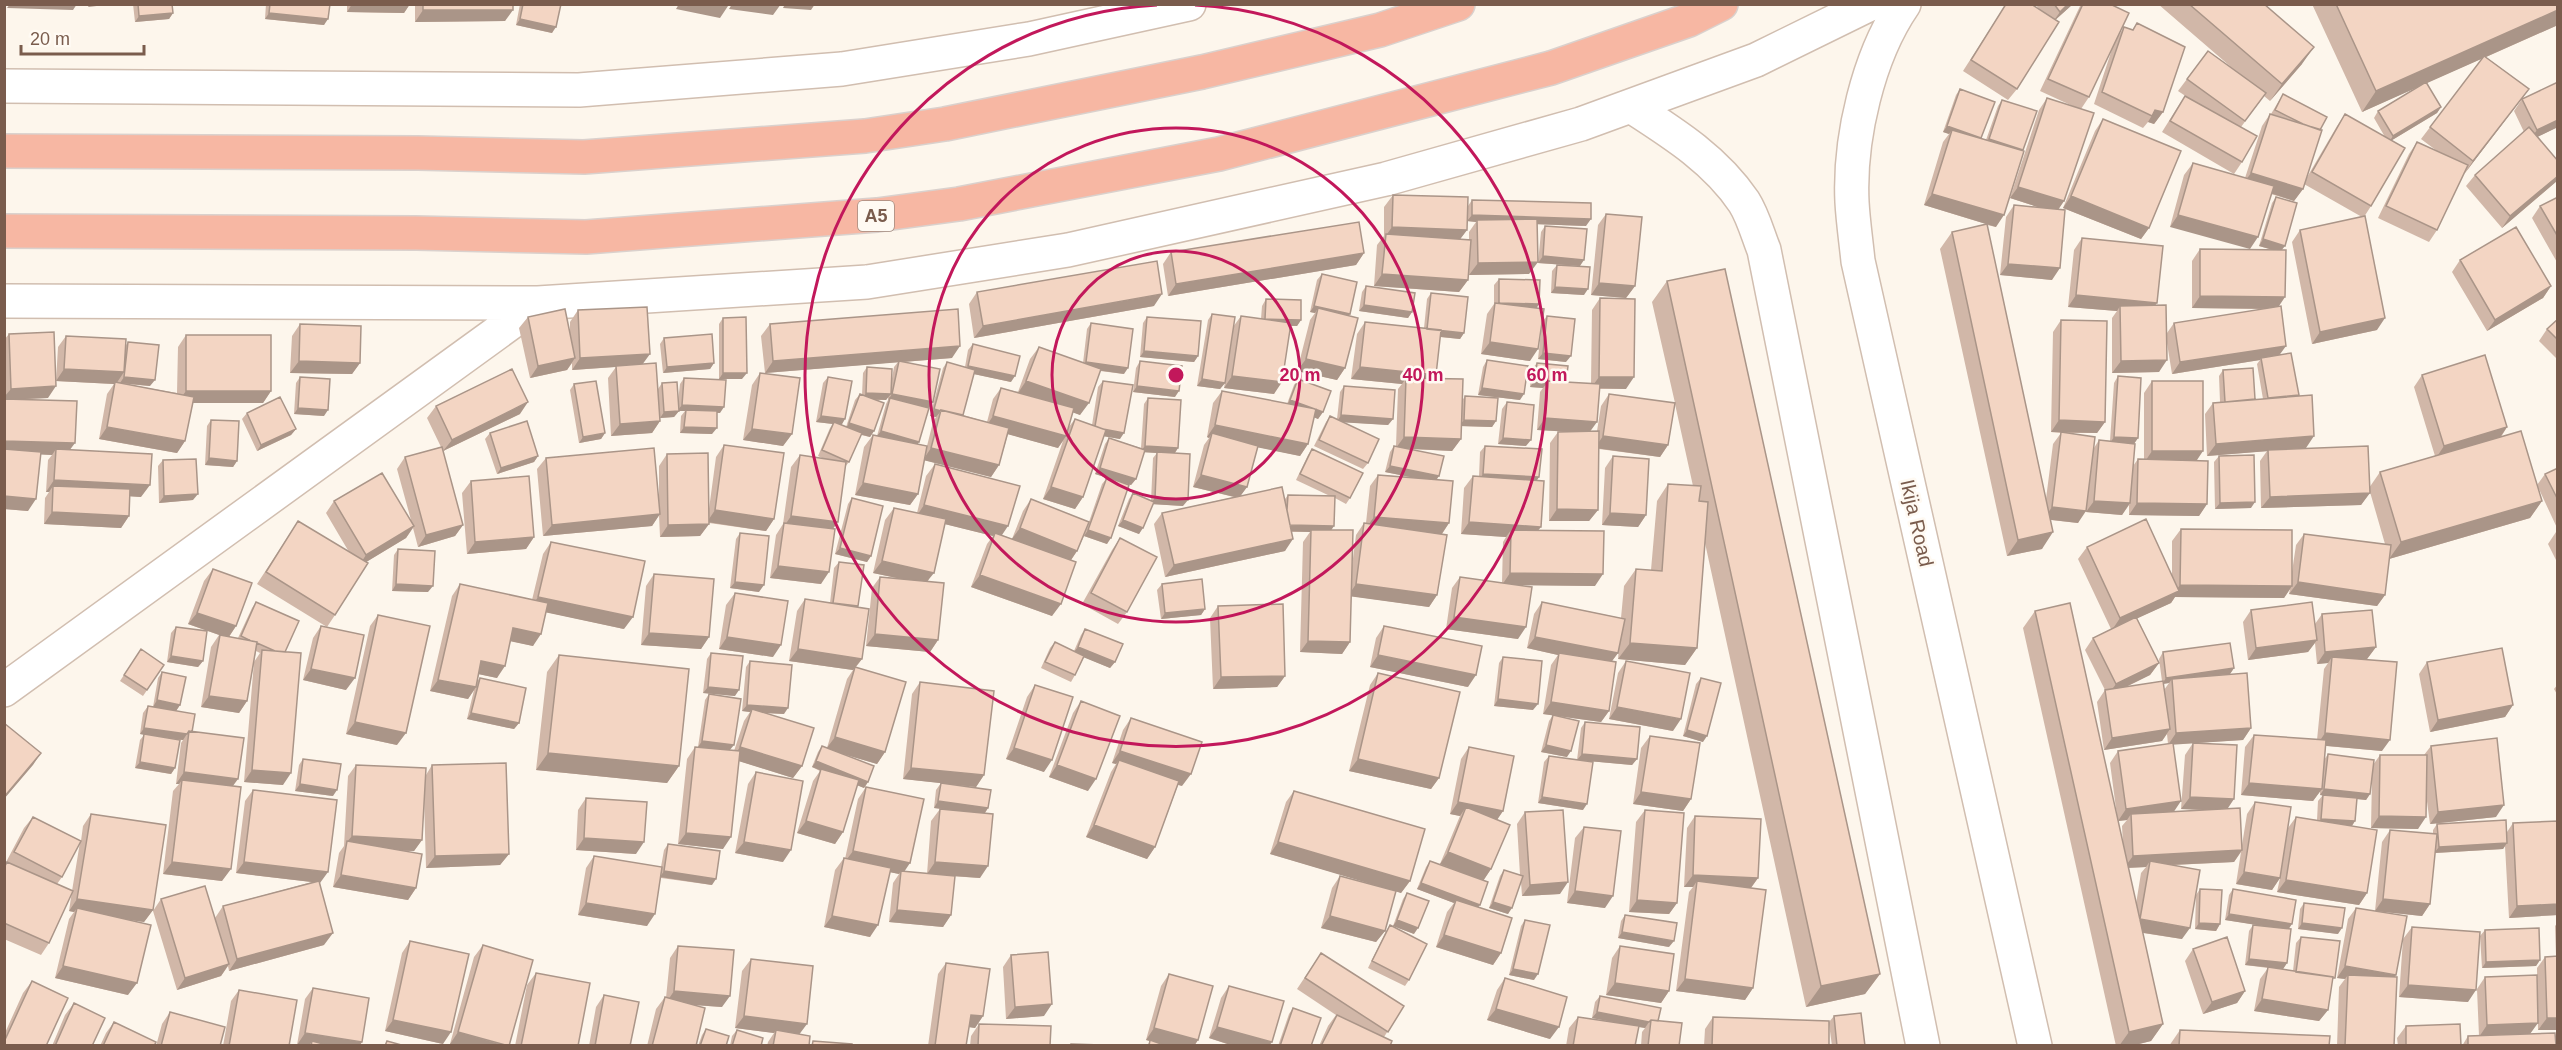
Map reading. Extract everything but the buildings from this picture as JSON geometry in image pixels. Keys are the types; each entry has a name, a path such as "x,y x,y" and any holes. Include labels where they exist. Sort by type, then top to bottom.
{"highway":[{"path":"4,151 418,153 584,157 865,136 945,124 1202,72 1380,30 1458,4"},
{"name":"A5","path":"4,231 416,233 586,237 878,215 959,204 1219,154 1551,68 1689,20 1721,4"}],"street":[{"path":"4,86 579,90 842,69 1029,39 1189,4"},
{"path":"4,301 538,303 867,282 1068,250 1386,179 1581,124 1756,60 1870,4"},
{"name":"Ikija Road","path":"1904,4 1895,17 1879,51 1863,99 1854,154 1852,200 1858,261 2035,1046"},
{"path":"1630,106 1669,131 1718,169 1745,204 1764,250 1923,1046"},
{"path":"4,690 538,303"}]}
